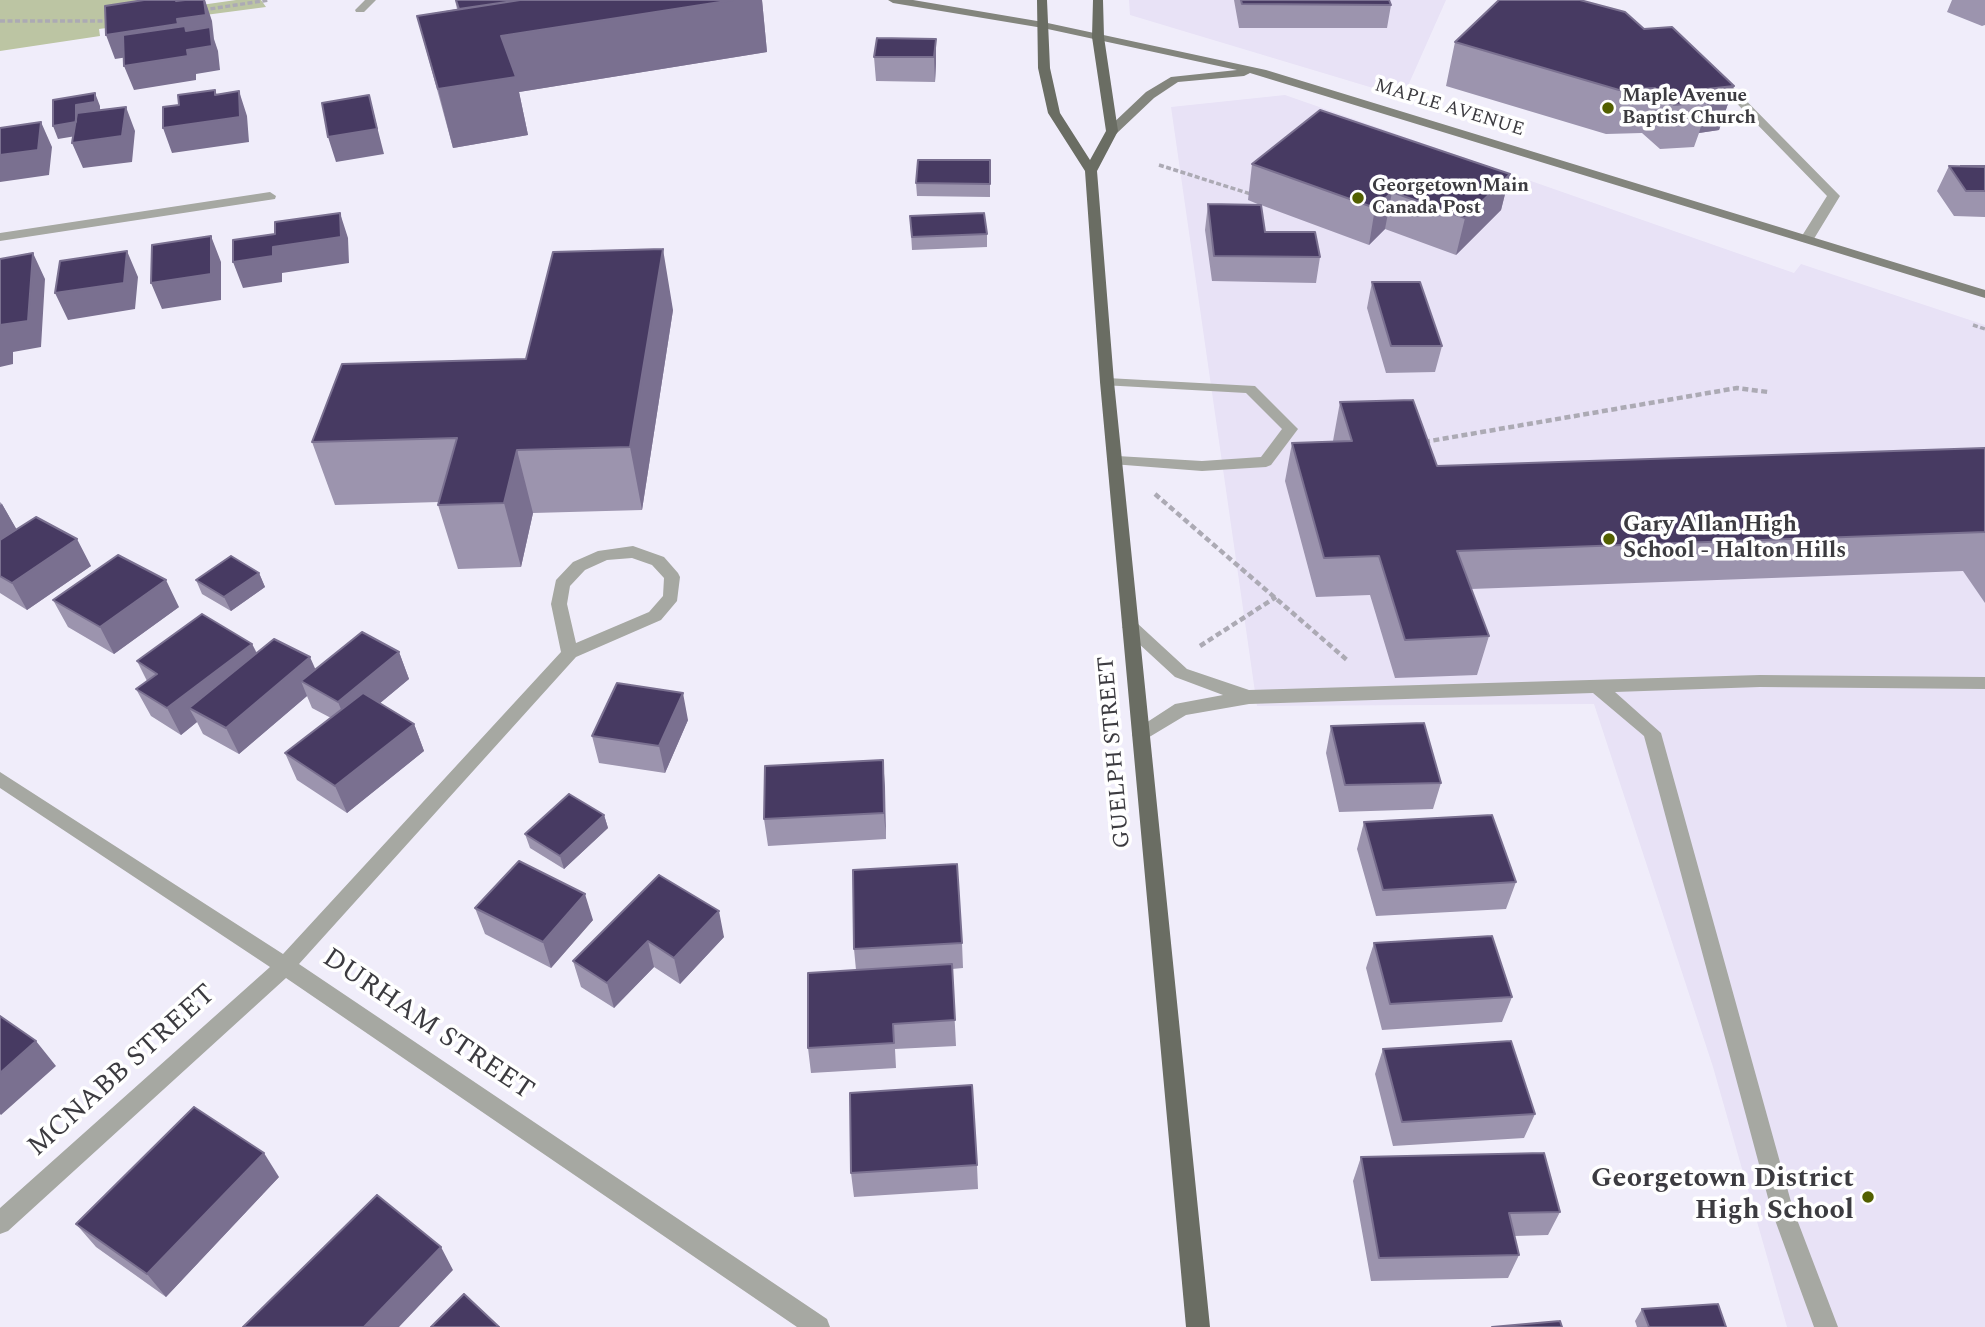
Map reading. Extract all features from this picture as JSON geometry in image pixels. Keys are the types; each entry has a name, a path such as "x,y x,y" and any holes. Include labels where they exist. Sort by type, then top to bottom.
{"main road":[{"name":"MAPLE AVENUE","path":"893,0 1043,25 1262,72 1985,294"},
{"path":"910,2 942,0"},
{"name":"GUELPH STREET","path":"1042,0 1044,68 1054,113 1091,171 1107,382 1117,461 1198,1327"},
{"path":"1098,0 1098,37 1112,131"},
{"path":"1091,171 1112,131 1150,95 1175,79 1262,72"}],"street":[{"path":"360,9 371,0"},
{"path":"1709,70 1726,83 1834,196 1807,239"},
{"path":"0,237 270,196"},
{"path":"1107,382 1250,389 1290,429 1266,462 1202,466 1117,461"},
{"path":"633,552 658,561 671,577 671,597 655,616 570,653 559,604 562,584 579,566 604,555 633,552"},
{"path":"1131,627 1181,673 1249,697"},
{"name":"MCNABB STREET","path":"0,1223 285,966 570,653"},
{"path":"1141,736 1181,709 1249,697 1760,681 1985,683"},
{"path":"1600,688 1651,733 1782,1209 1826,1327"},
{"name":"DURHAM STREET","path":"0,779 285,966 818,1327"}],"path":[{"path":"194,11 269,0"},
{"path":"0,21 118,20"},
{"path":"1159,165 1255,195"},
{"path":"1420,443 1737,388 1768,392"},
{"path":"1117,461 1350,663 1372,695"},
{"path":"1171,664 1276,597"}],"shaded area":[{"path":"1129,0 1446,0 1403,97 1130,15"},
{"name":"Gary Allan High School - Halton Hills","path":"1285,95 1794,273 1801,264 1985,325 1985,1327 1787,1327 1713,1067 1594,704 1257,706 1171,107"}],"green space":[{"path":"0,0 171,0 187,7 236,0 261,0 266,7 99,29 100,36 0,51"}],"building":[{"path":"144,0 204,0 206,15 177,19 178,24 106,35 105,6"},
{"path":"456,0 520,0 459,9"},
{"path":"520,0 733,0 501,36 516,77 438,89 417,16"},
{"path":"1241,0 1389,0 1391,5 1242,4"},
{"path":"1499,0 1580,0 1625,12 1644,29 1672,27 1734,86 1697,90 1708,102 1674,105 1655,88 1619,90 1455,42"},
{"path":"185,26 186,31 210,27 212,46 187,50 188,56 124,66 123,35"},
{"path":"877,38 936,39 934,57 874,57"},
{"path":"215,90 215,95 239,91 240,117 163,128 163,107 179,105 178,95"},
{"path":"95,93 95,102 76,105 76,122 53,126 53,100"},
{"path":"369,95 377,129 328,137 322,103"},
{"path":"126,107 122,136 72,143 77,113"},
{"path":"1320,110 1510,174 1465,218 1392,192 1375,208 1252,164"},
{"path":"41,122 38,150 0,155 0,128"},
{"path":"918,160 990,160 990,184 916,183"},
{"path":"1949,166 1985,167 1985,191 1966,191"},
{"path":"1208,204 1261,205 1265,232 1315,232 1320,257 1214,256"},
{"path":"340,213 341,237 273,247 273,256 233,262 233,240 275,234 275,222"},
{"path":"984,213 987,234 912,237 910,216"},
{"path":"211,236 211,274 151,283 152,245"},
{"path":"663,249 630,447 517,450 504,503 438,505 457,438 312,442 342,364 526,359 553,252"},
{"path":"127,251 124,283 55,293 60,261"},
{"path":"33,253 28,321 0,325 0,259"},
{"path":"1372,282 1420,282 1442,346 1391,346"},
{"path":"1413,400 1437,466 1985,448 1985,532 1457,551 1489,636 1405,640 1379,556 1324,558 1292,443 1352,441 1340,402"},
{"path":"36,517 77,539 12,583 0,576 0,540"},
{"path":"118,555 166,580 100,627 53,600"},
{"path":"231,556 259,573 224,597 196,580"},
{"path":"202,614 252,644 167,708 136,689 157,674 137,661"},
{"path":"362,632 399,652 338,702 301,681"},
{"path":"274,639 310,657 226,728 189,708"},
{"path":"617,683 683,693 659,746 592,736"},
{"path":"363,693 414,724 335,786 285,753"},
{"path":"1424,723 1441,783 1345,785 1331,726"},
{"path":"883,760 884,813 764,819 765,766"},
{"path":"569,794 604,815 560,856 525,834"},
{"path":"1492,815 1516,882 1383,890 1364,822"},
{"path":"519,861 585,894 543,942 475,908"},
{"path":"957,864 962,943 854,949 853,870"},
{"path":"659,875 719,911 674,958 648,941 607,983 573,961"},
{"path":"1492,936 1512,997 1390,1004 1374,943"},
{"path":"952,964 955,1020 893,1024 894,1043 808,1048 808,973"},
{"path":"0,1016 36,1041 0,1073"},
{"path":"1511,1041 1535,1114 1402,1122 1383,1049"},
{"path":"972,1085 977,1165 851,1173 850,1093"},
{"path":"194,1107 264,1153 147,1274 76,1224"},
{"path":"1544,1153 1560,1212 1509,1213 1519,1255 1379,1258 1361,1157"},
{"path":"377,1195 441,1247 364,1327 243,1327"},
{"path":"464,1294 499,1327 431,1327"},
{"path":"1718,1304 1726,1327 1649,1327 1642,1309"},
{"path":"1560,1321 1562,1327 1492,1327"}],"place":[{"name":"Maple Avenue Baptist Church","path":"1608,108"},
{"name":"Georgetown Main Canada Post","path":"1358,198"},
{"name":"Gary Allan High School - Halton Hills","path":"1609,539"},
{"name":"Georgetown District High School","path":"1868,1197"}]}
